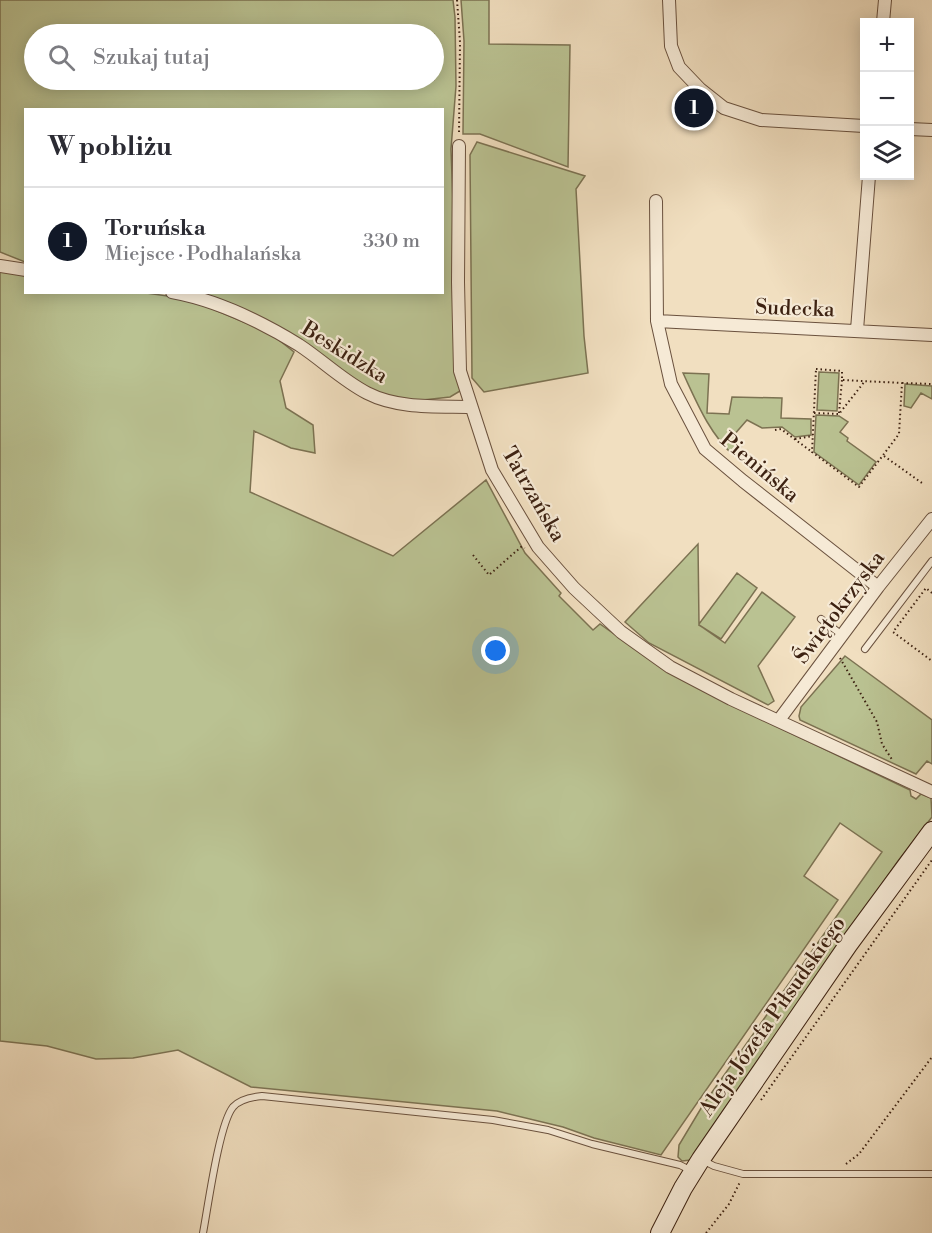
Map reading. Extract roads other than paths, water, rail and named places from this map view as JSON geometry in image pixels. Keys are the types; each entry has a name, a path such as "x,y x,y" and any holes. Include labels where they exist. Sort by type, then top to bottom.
{"main road":[{"name":"Aleja Józefa Piłsudskiego","path":"660,1233 697,1165 849,945 932,831"}],"street":[{"path":"669,0 670,46 679,67 700,89 724,108 760,120 860,126"},
{"path":"883,18 885,0"},
{"path":"914,129 932,130"},
{"name":"Tatrzańska","path":"459,146 460,371 492,470 538,547 574,588 645,651 700,684 932,792"},
{"path":"857,330 869,180"},
{"name":"Pienińska","path":"656,201 657,321 671,384 705,449 878,587"},
{"path":"0,266 24,270"},
{"name":"Beskidzka","path":"182,294 255,320 300,346 367,393 400,403 471,407"},
{"name":"Sudecka","path":"657,321 932,335"},
{"name":"Świętokrzyska","path":"779,720 842,634 931,521"}],"lane":[{"path":"865,649 932,561"},
{"path":"821,619 842,634"},
{"path":"203,1233 224,1125 233,1107 248,1097 262,1096 493,1120 548,1130 592,1144 680,1165 714,1166 743,1174 932,1174"}],"place":[{"name":"Toruńska","path":"694,108"}]}
